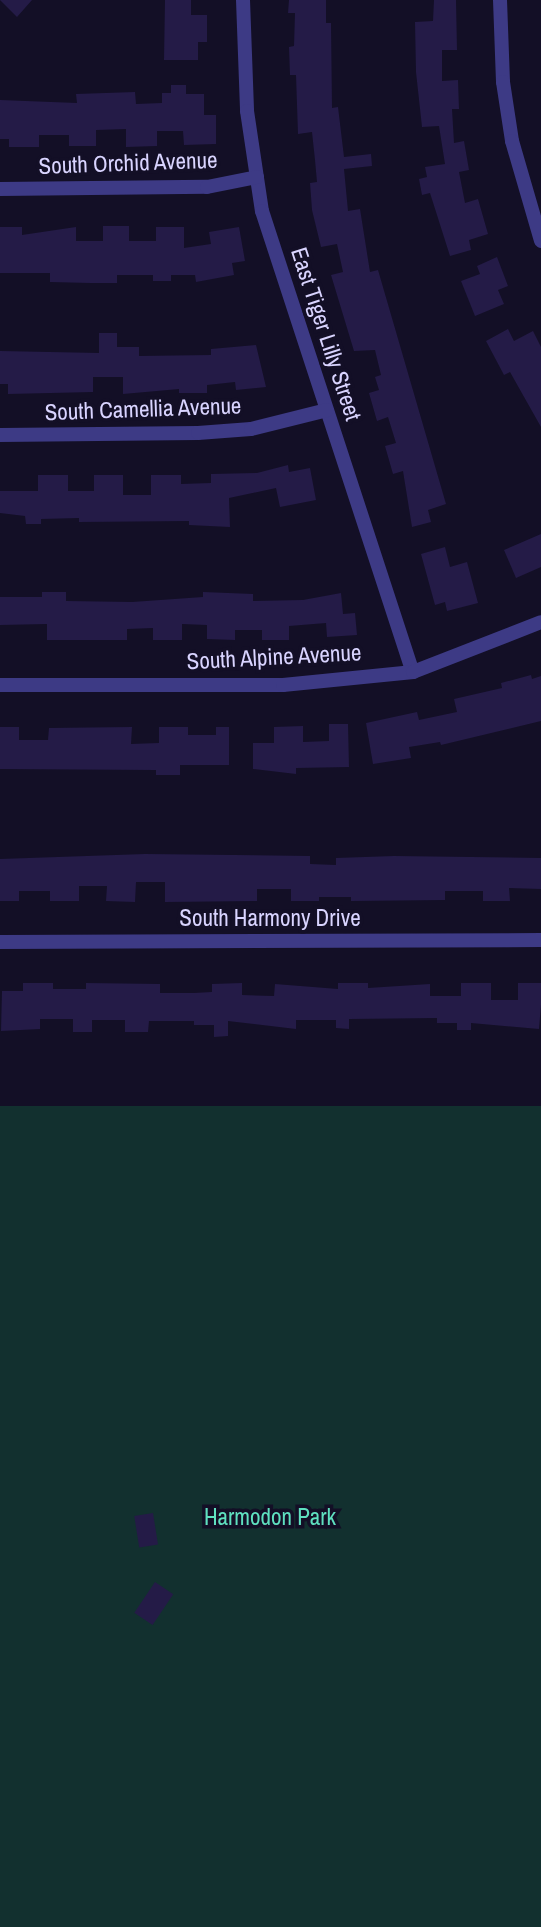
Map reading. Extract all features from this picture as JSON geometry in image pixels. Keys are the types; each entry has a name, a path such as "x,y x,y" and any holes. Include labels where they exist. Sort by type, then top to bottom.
{"street":[{"name":"East Tiger Lilly Street","path":"243,0 247,111 262,211 413,672"},
{"path":"500,0 503,82 512,141 541,241"},
{"name":"South Orchid Avenue","path":"0,188 207,187 257,177"},
{"name":"South Camellia Avenue","path":"0,435 225,431 327,410"},
{"name":"South Alpine Avenue","path":"0,685 284,685 413,672 541,622"},
{"name":"South Harmony Drive","path":"0,942 541,940"}],"green space":[{"name":"Harmodon Park","path":"0,1106 541,1106 541,1927 0,1927"}],"building":[{"path":"0,0 32,0 17,17"},
{"path":"165,0 191,0 191,15 207,15 207,42 198,42 198,60 164,60"},
{"path":"289,0 326,0 326,23 331,23 332,108 338,107 344,157 371,154 372,166 344,169 348,211 360,209 370,272 378,270 446,504 428,510 431,522 412,527 403,471 393,474 385,446 396,443 388,417 377,421 369,393 379,390 375,377 381,375 375,350 354,351 331,275 343,272 337,244 321,247 312,210 310,183 317,182 312,132 298,134 296,75 290,75 289,47 294,46 295,13 288,13"},
{"path":"434,0 456,0 457,50 442,50 442,81 458,80 459,109 452,109 454,143 464,141 469,170 459,172 465,203 478,199 488,234 469,240 471,250 450,256 430,193 422,195 419,179 427,177 425,167 445,164 439,126 422,127 416,72 415,22 433,21"},
{"path":"171,85 186,85 186,94 204,94 204,115 216,115 216,144 184,145 183,131 157,131 157,146 126,147 126,129 96,130 96,146 69,146 69,135 39,135 39,147 9,147 9,139 0,139 0,100 77,103 76,94 135,92 136,104 162,103 162,93 171,93"},
{"path":"103,226 129,226 129,241 156,241 156,227 184,227 184,248 211,244 209,232 239,227 245,261 232,263 234,275 196,282 195,275 171,275 171,281 153,281 153,275 117,275 117,283 91,283 50,282 50,273 0,273 0,227 22,227 22,235 76,227 76,241 103,241"},
{"path":"497,257 508,286 498,290 504,304 475,316 461,281 480,274 477,266"},
{"path":"508,329 514,341 533,331 541,347 541,427 510,372 504,375 486,341"},
{"path":"99,333 117,333 117,347 139,347 139,356 211,355 211,349 256,345 266,387 236,390 235,382 207,385 207,393 179,393 179,389 123,394 123,377 93,377 93,392 8,394 8,384 0,384 0,351 99,353"},
{"path":"288,465 289,472 310,468 316,500 280,507 276,488 229,498 230,527 189,525 189,521 79,522 79,518 41,519 41,524 26,524 25,516 0,513 0,491 38,491 38,475 68,475 68,491 94,491 94,475 123,475 123,495 151,495 151,475 181,475 181,484 211,483 211,474 257,473"},
{"path":"541,534 541,567 516,578 504,550"},
{"path":"445,547 450,567 467,562 478,603 447,611 445,602 435,605 421,554"},
{"path":"42,592 66,592 66,601 132,602 203,597 203,592 253,594 253,601 303,600 341,593 343,614 355,613 357,635 327,637 326,623 289,626 289,640 262,640 262,630 235,630 235,640 207,639 207,625 182,624 182,640 153,640 153,628 127,629 127,640 47,640 47,624 0,625 0,597 42,597"},
{"path":"531,675 532,679 541,676 541,721 441,745 440,742 409,747 411,758 373,764 366,723 417,712 419,720 457,712 454,699 502,688 501,683"},
{"path":"329,724 348,724 349,767 296,768 296,774 253,769 253,743 274,743 274,727 303,726 303,742 329,741"},
{"path":"0,727 19,727 19,740 48,740 49,728 132,727 131,744 159,743 159,727 188,727 188,735 216,735 216,727 229,727 229,765 180,765 180,775 156,775 156,770 0,769"},
{"path":"145,854 310,856 310,864 336,865 336,858 394,856 541,858 541,889 509,888 510,901 483,901 483,891 445,891 445,900 351,901 351,897 319,897 319,901 291,901 291,889 257,889 257,901 165,902 165,882 136,882 135,902 106,901 107,886 79,886 79,901 50,901 50,891 19,891 19,901 0,901 0,859"},
{"path":"23,983 53,983 53,989 86,989 86,983 160,984 160,993 194,993 212,992 212,984 242,983 242,995 274,996 275,984 338,989 338,983 368,983 368,988 430,984 430,996 461,996 461,983 491,983 491,1000 518,1000 518,983 541,983 541,1005 539,1029 471,1023 471,1030 457,1030 457,1023 437,1023 437,1018 349,1019 349,1029 336,1028 336,1020 296,1020 296,1029 228,1021 228,1036 214,1037 214,1025 194,1025 194,1021 149,1021 148,1032 125,1032 125,1020 92,1020 92,1032 73,1032 73,1019 40,1019 40,1029 1,1031 2,991 23,991"},
{"path":"153,1513 158,1545 139,1548 134,1516"},
{"path":"155,1582 173,1594 153,1625 134,1613"}]}
